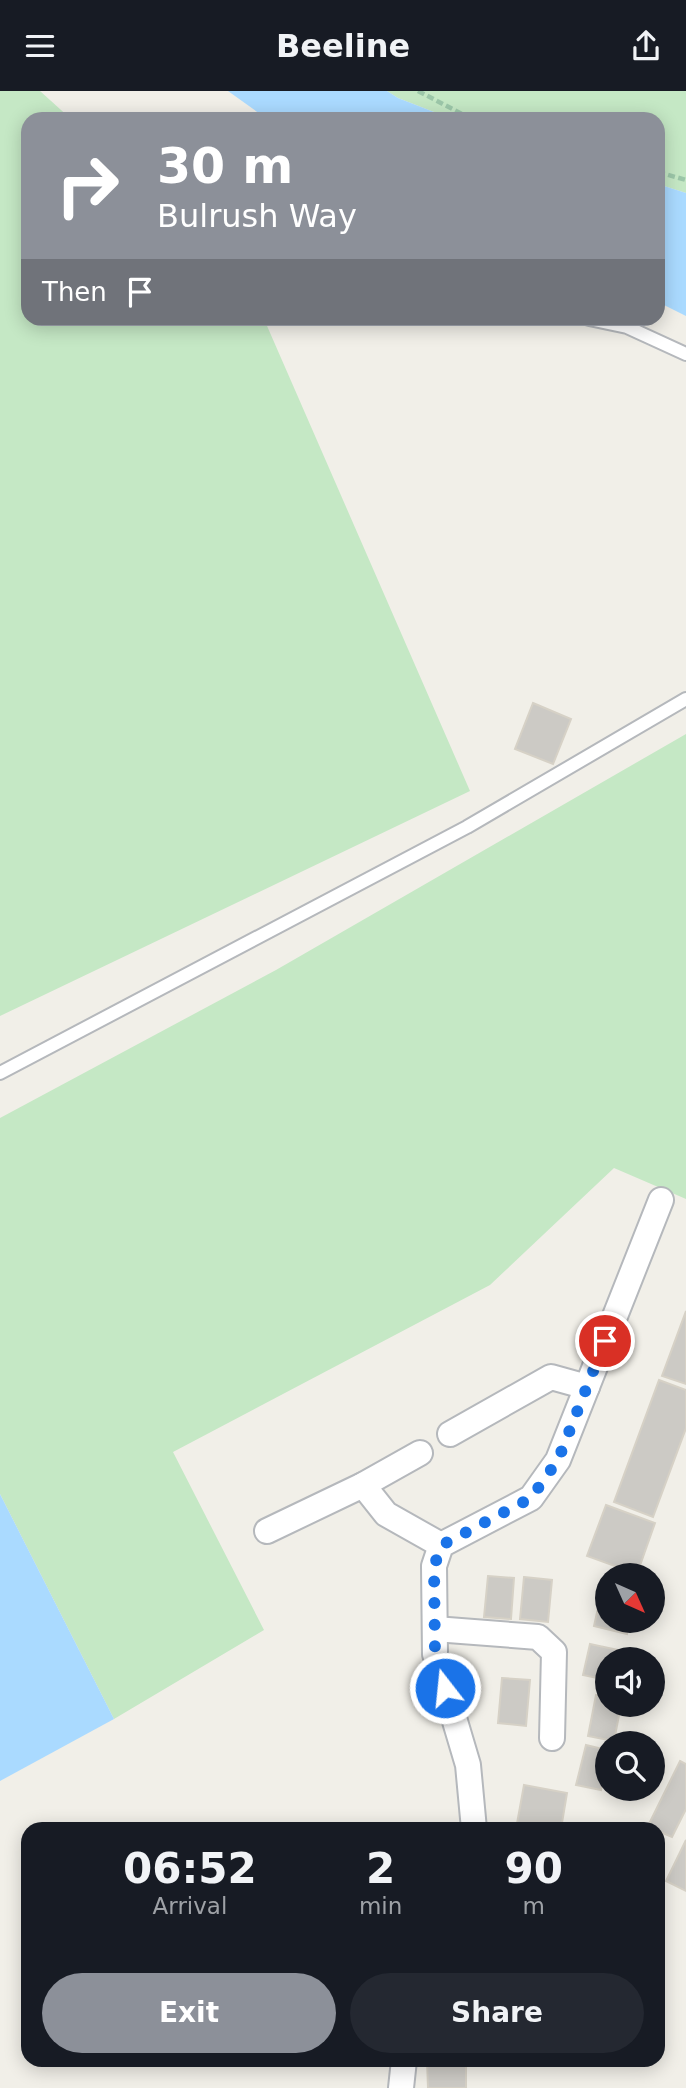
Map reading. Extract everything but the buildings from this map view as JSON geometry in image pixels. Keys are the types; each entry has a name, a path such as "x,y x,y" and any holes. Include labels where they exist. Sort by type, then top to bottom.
{"street":[{"path":"473,1822 468,1765 435,1654 434,1566 442,1545 531,1498 558,1460 661,1200"},
{"path":"450,1434 551,1377 587,1387"},
{"path":"267,1531 363,1485 420,1453"},
{"path":"363,1485 386,1514 442,1545"},
{"path":"435,1629 538,1637 554,1652 552,1738"},
{"path":"401,2088 403,2067"}],"lane":[{"path":"621,326 686,354"},
{"path":"0,1073 467,827 686,699"}],"path":[{"path":"418,91 458,112"},
{"path":"665,174 686,180"}],"green space":[{"path":"0,91 40,91 63,112 21,112 21,326 267,326 470,791 0,1016"},
{"path":"387,91 686,91 686,193 665,186 665,112 434,112"},
{"path":"686,734 686,1199 614,1168 490,1285 173,1452 264,1630 114,1719 0,1494 0,1118 276,970"}],"water":[{"path":"228,91 387,91 434,112 257,112"},
{"path":"665,186 686,193 686,316 665,306"},
{"path":"0,1494 114,1719 0,1781"}],"route":[{"path":"445,1688 435,1654 434,1566 442,1545 531,1498 558,1460 605,1341"}]}
